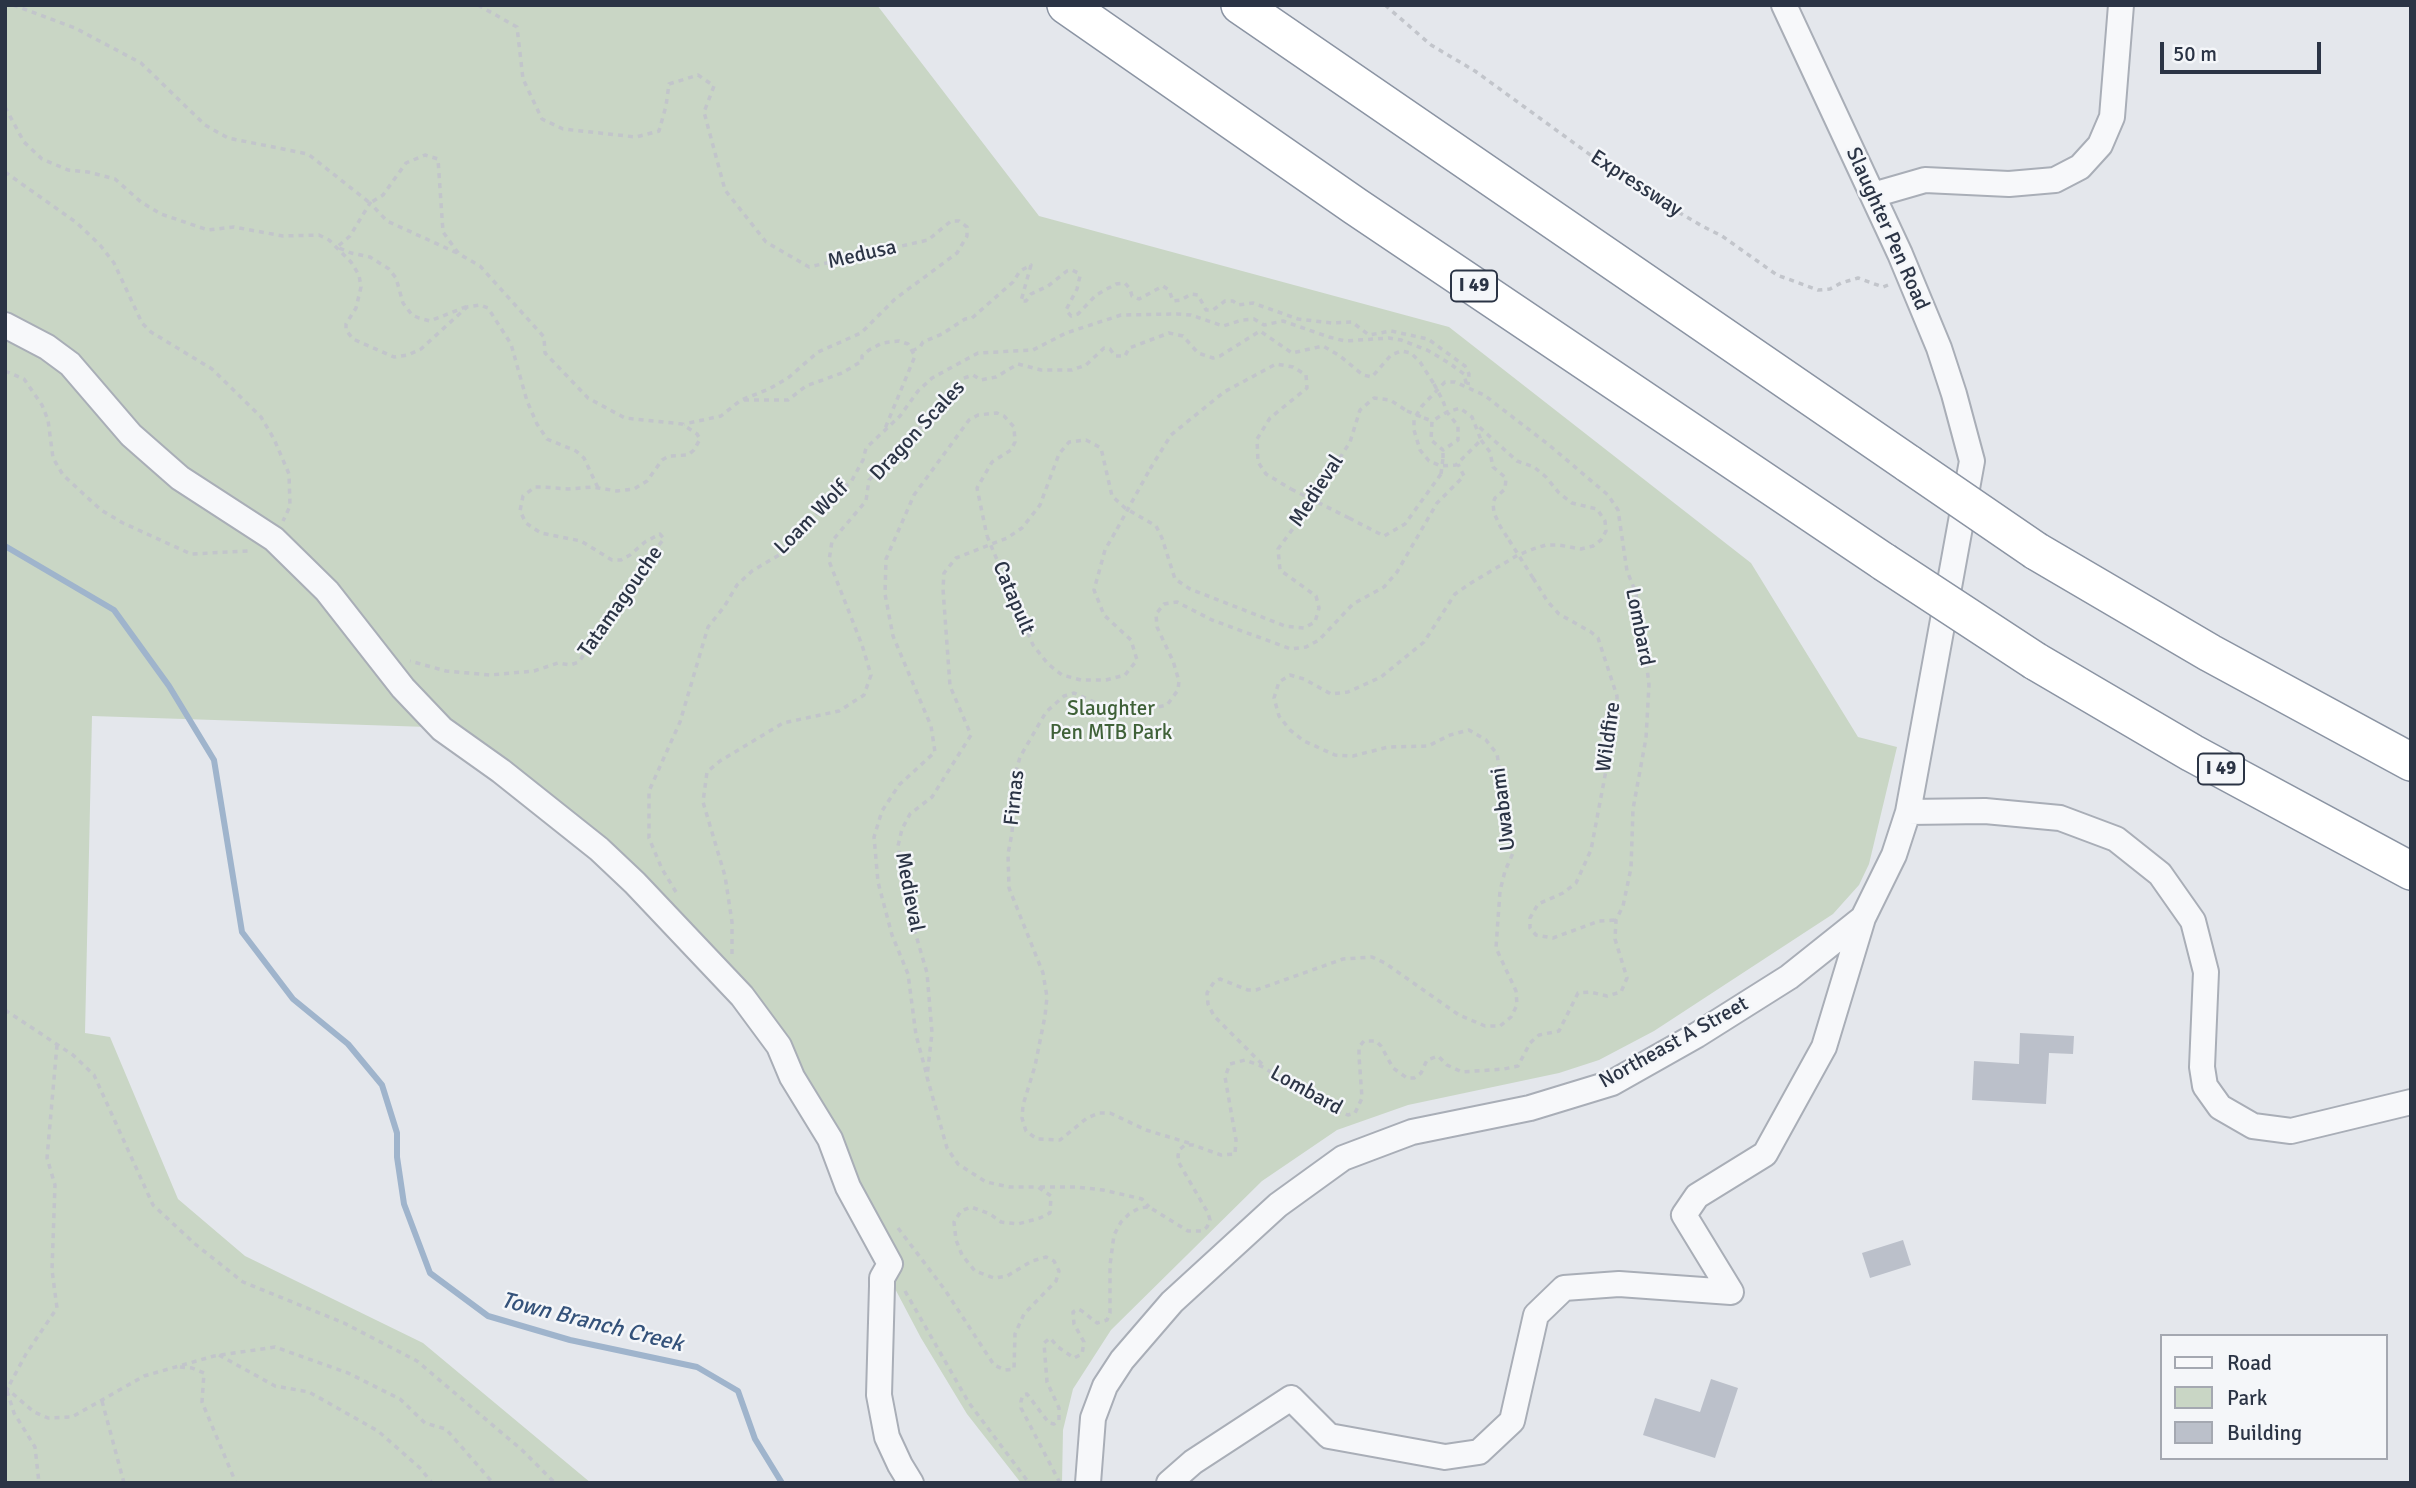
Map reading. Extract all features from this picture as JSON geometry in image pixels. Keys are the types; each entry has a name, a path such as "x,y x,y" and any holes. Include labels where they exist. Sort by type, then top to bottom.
{"highway":[{"name":"I 49","path":"1066,5 1355,206 2035,661 2204,760 2411,871"},
{"path":"1240,5 2036,551 2210,653 2411,762"}],"street":[{"name":"Slaughter Pen Road","path":"1784,5 1909,276 1943,359 1972,461"},
{"path":"1873,195 1925,180 2009,184 2054,180 2080,167 2100,145 2112,117 2121,5"},
{"path":"5,325 47,347 70,364 131,435 180,478 269,534 327,591 404,688 442,729 501,771 599,849 635,883 729,983 779,1046 792,1077 830,1139 849,1187 890,1264 885,1271 882,1286 878,1373 880,1404 890,1444 911,1483"},
{"name":"Northeast A Street","path":"1088,1483 1093,1418 1105,1386 1116,1368 1172,1302 1278,1205 1343,1158 1412,1132 1530,1108 1612,1083 1697,1035 1789,976 1863,918 1894,855 1908,812 1972,461"},
{"path":"1908,812 1985,811 2060,818 2116,839 2160,874 2193,921 2206,972 2202,1067 2205,1086 2220,1107 2253,1126 2291,1131 2411,1102"},
{"path":"1169,1483 1193,1462 1292,1398 1329,1436 1445,1457 1479,1452 1512,1421 1536,1315 1564,1289 1619,1284 1731,1292 1684,1216 1697,1196 1765,1153 1824,1047 1863,918"}],"path":[{"path":"13,5 75,28 141,63 205,125 228,138 308,154 370,203 387,221 480,266 544,337 545,353 588,398 625,418 682,424"},
{"path":"332,5 339,5"},
{"name":"Medusa","path":"478,5 517,27 523,79 542,119 563,130 636,136 659,131 669,84 698,75 714,86 704,112 725,190 766,242 809,267 928,240 951,221 959,221 967,227 967,236 957,253 895,299 862,333 818,352 788,378 741,400 721,416 682,424"},
{"name":"Expressway","path":"1385,5 1430,45 1475,71 1629,183 1722,236 1777,275 1818,290 1830,289 1858,278 1883,287 1909,276"},
{"path":"5,107 24,142 42,159 68,170 115,179 141,202 161,214 208,230 234,227 283,236 318,235 329,240 351,262 359,275 361,287 356,308 346,324 346,330 353,339 394,357 421,349 472,305"},
{"path":"337,247 350,236 370,203 383,195 406,163 425,155 438,159 443,232 459,254"},
{"path":"5,172 77,223 100,245 114,263 142,323 151,332 212,369 228,382 261,418 287,467 290,500 283,520 250,550 238,553 191,554 109,515 63,475 52,453 48,420 42,405 23,379 5,371"},
{"path":"337,247 370,257 389,269 396,278 403,303 412,315 419,318 430,321 472,305 488,308 511,344 527,401 537,424 547,439 576,451 584,458 598,488"},
{"path":"912,351 923,342 942,334 965,319 972,318 1013,282 1020,271 1031,265 1021,301 1026,301 1031,294 1048,286 1067,271 1079,273 1077,289 1066,310 1071,316 1078,314 1090,300 1116,284 1125,283 1132,296 1139,299 1163,286 1169,290 1173,301 1191,294 1198,295 1206,310 1213,310 1225,301 1233,301 1238,305 1253,303 1298,319 1332,323 1352,322 1369,335 1391,331 1428,339 1465,366 1469,374 1467,387 1455,382 1445,382 1414,419 1413,430 1420,450 1429,461 1441,466 1458,464 1481,440 1472,417 1460,408 1447,412 1432,421 1431,440 1443,450 1458,440 1458,426 1447,412"},
{"name":"Loam Wolf","path":"681,900 662,869 649,838 649,791 680,722 708,626 737,585 752,571 779,555 811,522 822,506 851,482 866,449 900,416 924,385 978,353 1033,350 1066,333 1121,315 1191,315 1223,326 1254,319 1264,325 1283,321 1345,341 1389,338 1401,340 1427,350 1449,363 1464,374 1467,387"},
{"name":"Dragon Scales","path":"729,983 732,922 725,876 703,802 707,772 720,761 783,723 839,711 864,695 871,675 829,561 832,541 866,501 869,480 913,436 961,379 972,375 981,380 996,377 1018,364 1041,370 1072,370 1086,365 1104,348 1110,349 1115,356 1125,356 1129,348 1169,333 1183,336 1198,353 1213,358 1259,331 1292,353 1323,346 1363,375 1372,377 1391,355 1401,351 1411,353 1434,384 1447,412"},
{"path":"741,400 788,400 806,386 842,373 862,361 862,356 882,343 899,341 908,345 915,356 883,432"},
{"name":"Catapult","path":"927,1077 916,1035 908,974 892,935 878,882 874,837 883,811 900,785 935,752 930,726 893,636 885,594 886,559 914,495 968,420 978,415 997,413 1004,416 1014,427 1015,442 1012,450 992,462 977,488 987,536 1033,645 1048,664 1062,675 1081,680 1106,680 1125,675 1137,660 1131,640 1104,615 1094,590 1105,550 1171,435 1224,392 1276,364 1293,367 1306,376 1307,388 1270,418 1257,439 1258,462 1266,474 1384,536 1405,524 1441,474 1443,450"},
{"name":"Lombard","path":"1193,1145 1221,1155 1235,1154 1237,1147 1225,1077 1230,1064 1245,1060 1268,1069 1333,1109 1348,1115 1355,1113 1362,1098 1359,1047 1364,1041 1376,1041 1393,1068 1407,1078 1414,1078 1421,1073 1427,1060 1438,1056 1447,1065 1462,1072 1480,1073 1518,1066 1530,1044 1539,1035 1559,1031 1578,993 1590,992 1607,996 1621,992 1627,978 1615,939 1616,920 1631,868 1633,809 1646,738 1649,695 1636,593 1627,571 1621,518 1615,503 1608,495 1484,395 1467,387"},
{"name":"Medieval","path":"1149,1207 1142,1199 1103,1190 1076,1187 1010,1187 985,1182 958,1164 947,1148 927,1077 932,1033 927,973 908,908 898,845 910,814 932,797 971,736 950,686 944,573 956,558 998,543 1022,528 1041,505 1059,454 1069,442 1086,440 1101,449 1112,496 1125,508 1156,526 1175,579 1190,589 1261,617 1285,626 1304,628 1315,622 1319,608 1316,596 1280,570 1278,549 1350,442 1360,410 1374,398 1390,400 1407,411 1432,421"},
{"name":"Tatamagouche","path":"403,658 446,671 490,675 534,671 558,663 579,663 598,632 626,600 634,575 664,538 660,534 621,560 612,560 581,541 541,533 533,528 523,518 520,504 523,496 535,487 617,491 634,489 647,481 656,466 669,456 688,454 694,450 700,439 695,431 682,424"},
{"name":"Uwabami","path":"1268,1069 1228,1033 1214,1016 1208,1004 1207,993 1220,979 1248,990 1256,990 1343,959 1372,957 1385,963 1471,1022 1500,1026 1511,1017 1517,1005 1516,992 1496,948 1500,891 1513,853 1497,754 1486,740 1469,730 1450,735 1428,746 1388,747 1353,756 1335,755 1311,745 1290,730 1279,716 1274,698 1279,682 1290,675 1304,679 1332,694 1348,692 1381,677 1424,642 1455,594 1518,555 1546,545 1581,549 1601,540 1606,531 1605,521 1597,509 1572,503 1534,467 1517,461 1475,424"},
{"name":"Wildfire","path":"1481,440 1490,452 1493,467 1506,478 1505,489 1493,503 1500,526 1548,602 1559,614 1598,638 1617,696 1617,712 1591,850 1576,883 1563,893 1538,904 1530,918 1530,929 1536,934 1553,938 1599,921 1616,920"},
{"name":"Firnas","path":"1193,1145 1146,1130 1110,1113 1099,1113 1087,1118 1060,1140 1037,1139 1026,1131 1022,1118 1023,1105 1035,1066 1046,997 1043,973 1009,888 1008,854 1016,771 1020,757 1046,712 1063,696 1074,693 1105,707 1167,705 1178,690 1179,681 1174,661 1157,627 1156,614 1164,604 1177,602 1212,620 1291,649 1306,647 1319,640 1353,604 1384,587 1397,572 1437,503 1464,475 1458,464"},
{"path":"5,1010 73,1055 94,1075 153,1206 195,1244 243,1282 344,1323 417,1361 522,1450 555,1483"},
{"path":"6,1390 57,1308 52,1270 55,1185 47,1158 57,1045"},
{"path":"1060,1483 1021,1408 1023,1395 1027,1394 1049,1423 1054,1424 1059,1419 1059,1408 1047,1382 1044,1343 1050,1338 1074,1357 1082,1354 1084,1342 1074,1324 1073,1312 1078,1309 1097,1323 1107,1320 1110,1313 1110,1265 1114,1235 1129,1214 1139,1208 1149,1207 1188,1231 1202,1231 1208,1227 1208,1213 1179,1163 1179,1150 1185,1145 1193,1145"},
{"path":"896,1224 945,1290 994,1365 1004,1370 1014,1369 1015,1334 1024,1314 1056,1281 1059,1271 1054,1261 1046,1258 1032,1261 1007,1276 994,1278 975,1271 962,1255 956,1240 954,1222 961,1211 971,1207 990,1214 1001,1222 1018,1224 1040,1218 1050,1213 1051,1196 1038,1187"},
{"path":"890,1264 969,1403 1029,1483"},
{"path":"6,1390 34,1412 48,1418 72,1417 144,1376 219,1355 275,1347 348,1373 400,1399 425,1423 446,1429 494,1483"},
{"path":"219,1355 275,1386 309,1392 378,1431 420,1468 432,1483"},
{"path":"178,1366 204,1373 202,1402 236,1483"},
{"path":"6,1390 14,1413 35,1447 39,1483"},
{"path":"102,1401 124,1483"}],"green space":[{"name":"Slaughter Pen MTB Park","path":"5,5 877,5 1039,216 1449,327 1751,563 1858,737 1897,747 1869,864 1859,885 1833,914 1654,1031 1599,1060 1559,1073 1408,1105 1337,1130 1262,1181 1111,1330 1073,1389 1063,1430 1062,1483 1021,1483 967,1414 921,1338 774,1051 627,881 428,727 92,716 85,1033 110,1037 178,1199 245,1256 423,1343 591,1483 5,1483"}],"building":[{"path":"2020,1033 2074,1036 2073,1054 2049,1053 2046,1104 1972,1100 1974,1061 2019,1064"},
{"path":"1903,1240 1911,1265 1870,1278 1862,1253"},
{"path":"1711,1379 1738,1388 1715,1458 1643,1435 1655,1398 1700,1412"}],"waterway":[{"name":"Town Branch Creek","path":"5,546 114,610 169,686 214,760 242,932 293,999 348,1044 382,1085 397,1133 397,1157 404,1204 430,1273 488,1316 570,1340 697,1367 738,1391 755,1439 782,1483"}]}
